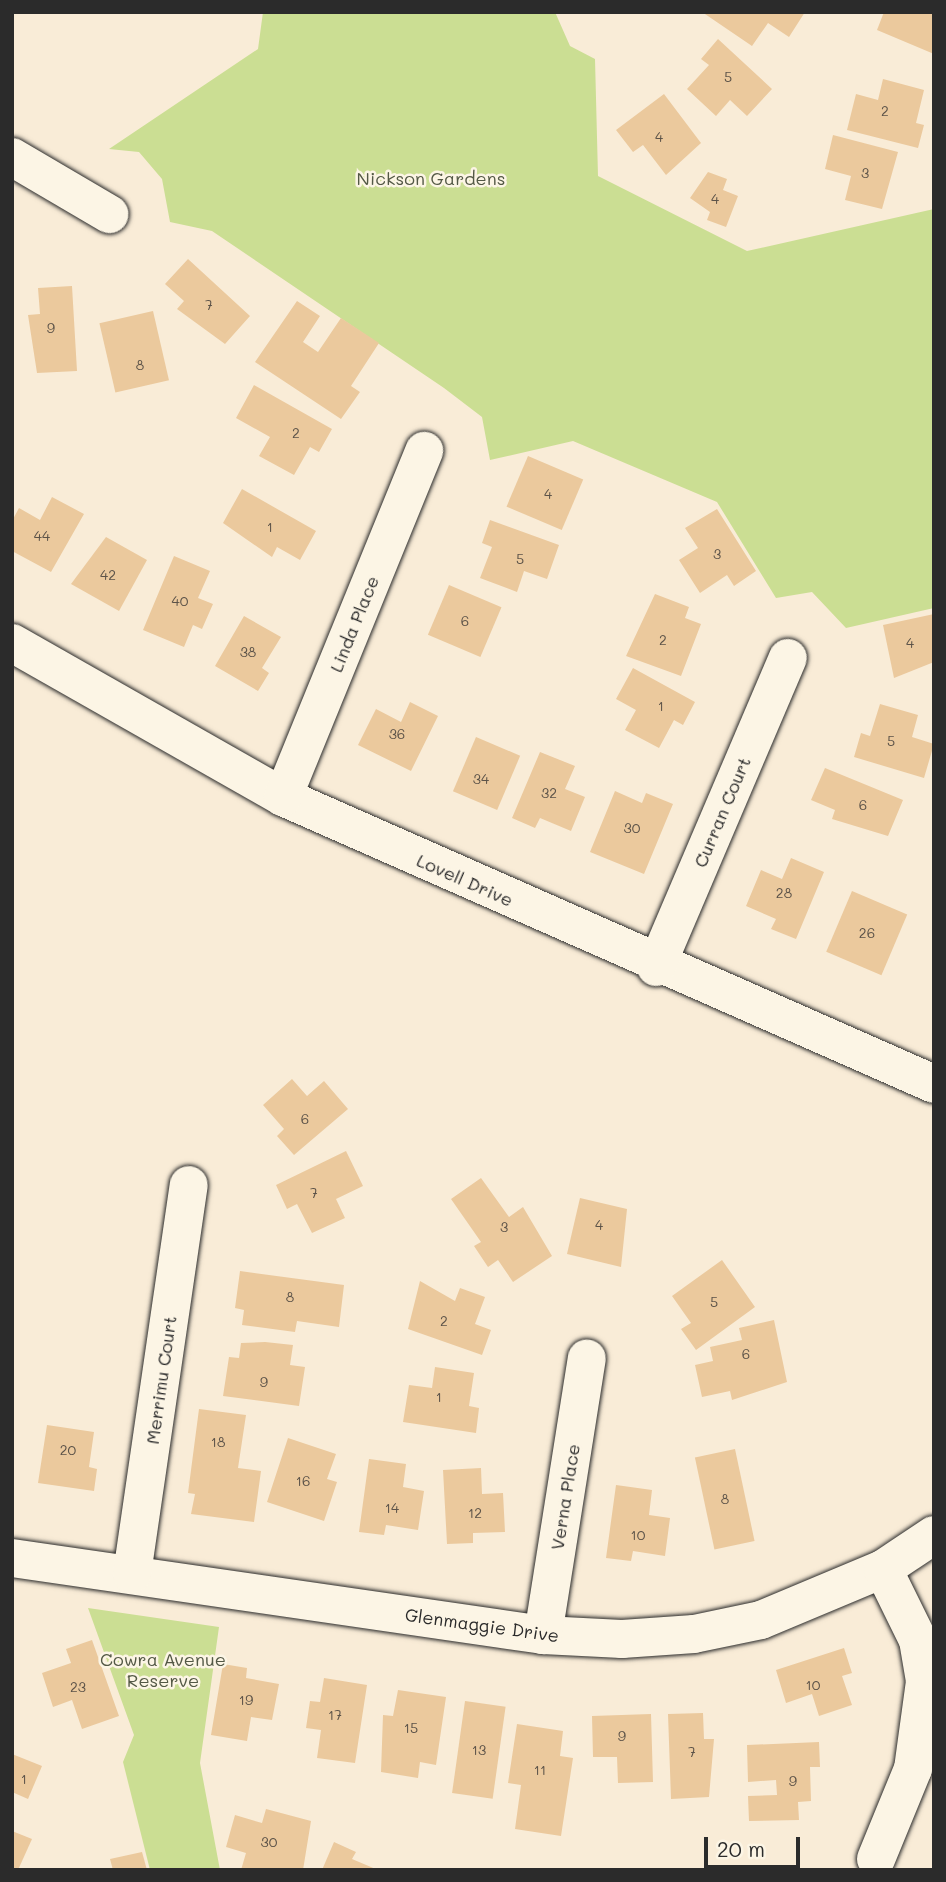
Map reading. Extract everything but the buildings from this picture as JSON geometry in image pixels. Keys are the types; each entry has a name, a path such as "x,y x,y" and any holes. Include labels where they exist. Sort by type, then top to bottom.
{"street":[{"path":"12,157 109,214"},
{"name":"Linda Place","path":"283,797 424,452"},
{"name":"Lovell Drive","path":"12,643 283,797 656,967 934,1084"},
{"name":"Curran Court","path":"656,967 788,658"},
{"name":"Merrimu Court","path":"132,1574 189,1185"},
{"name":"Verna Place","path":"543,1635 587,1358"},
{"name":"Glenmaggie Drive","path":"12,1558 543,1635 694,1634 761,1620 883,1569 934,1535"},
{"path":"876,1859 913,1769 925,1681 918,1640 883,1569"}],"green space":[{"name":"Nickson Gardens","path":"263,12 555,12 570,46 595,59 598,176 747,251 934,209 934,608 846,628 812,592 776,598 717,502 573,441 490,460 482,417 444,388 212,231 170,222 162,179 139,152 109,149 258,49"},
{"name":"Cowra Avenue Reserve","path":"88,1608 219,1627 200,1763 220,1870 150,1870 123,1762 134,1735"}]}
